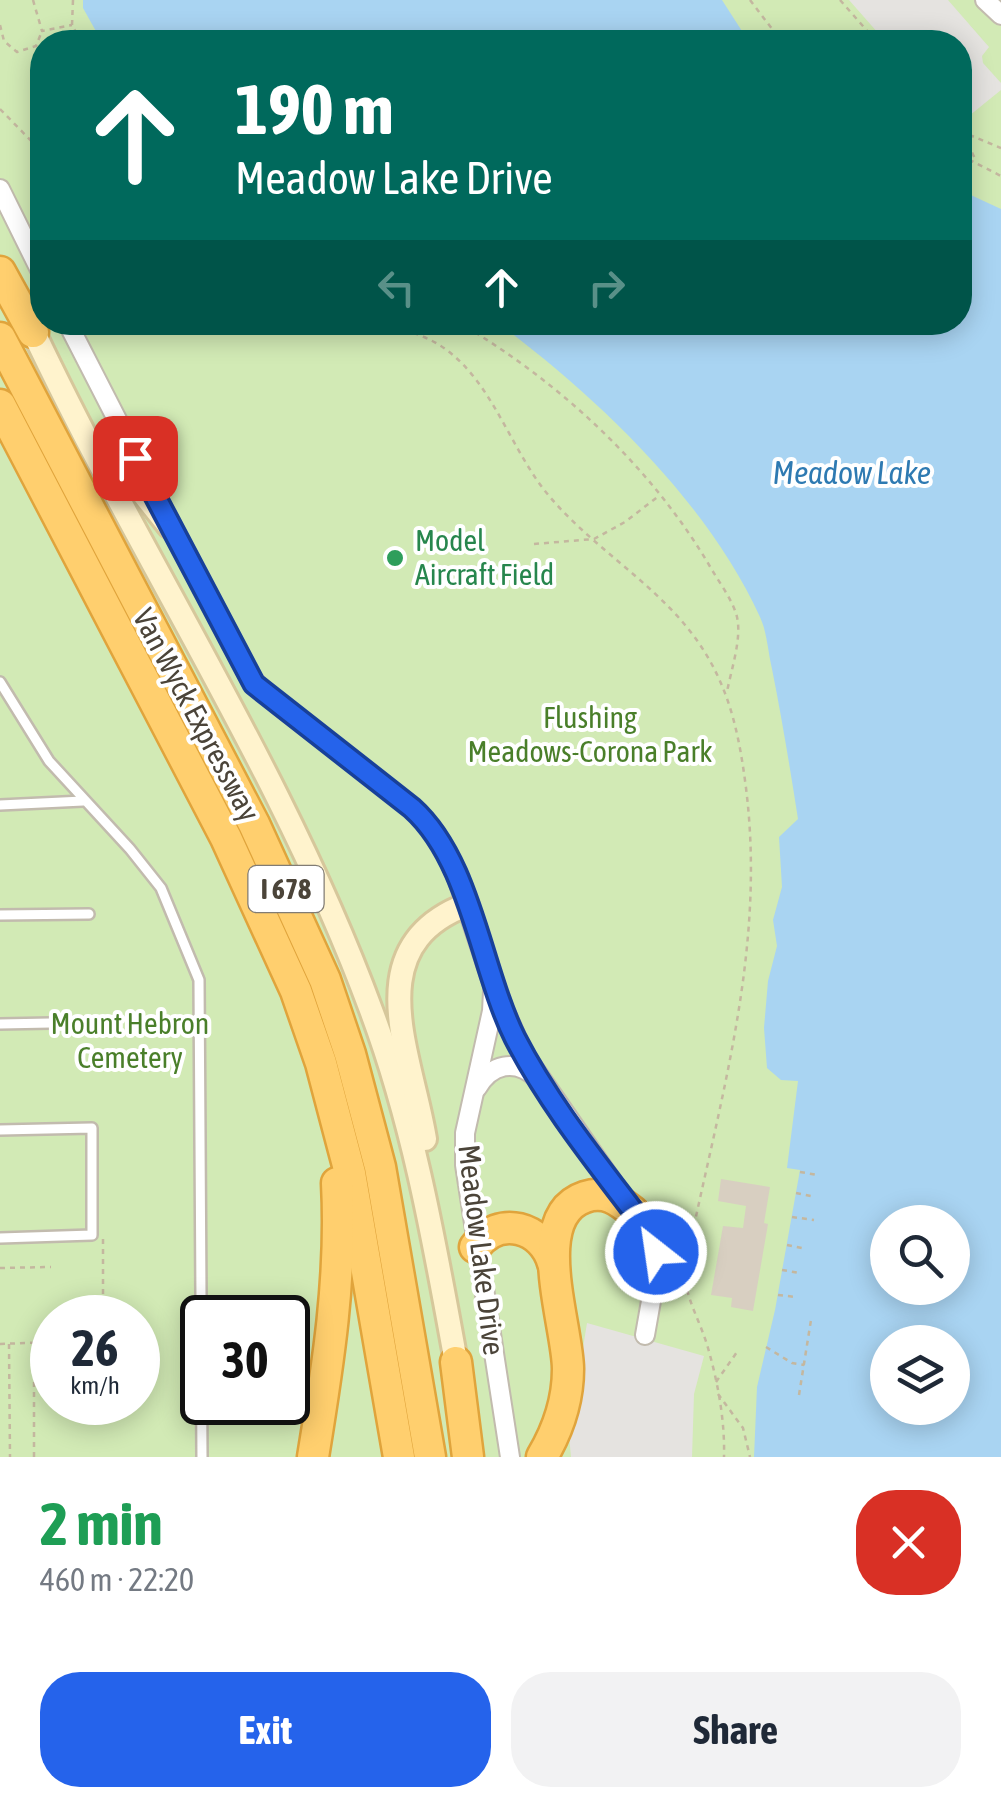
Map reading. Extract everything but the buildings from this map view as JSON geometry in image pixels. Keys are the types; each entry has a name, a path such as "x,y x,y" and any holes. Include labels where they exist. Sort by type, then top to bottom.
{"highway":[{"path":"0,272 30,327"},
{"name":"Van Wyck Expressway","path":"0,338 254,824 325,980 350,1054 380,1167 430,1457"},
{"name":"Van Wyck Expressway","path":"0,405 250,885 296,990 332,1100 358,1211 398,1457"},
{"path":"314,1457 338,1284 332,1100"},
{"path":"542,1457 562,1412 567,1384 566,1342 553,1243 560,1221 572,1204 600,1194 619,1200 634,1212"},
{"path":"475,1247 496,1230 521,1229 540,1238 554,1263"},
{"path":"456,1362 470,1457"}],"street":[{"path":"985,0 1001,15"},
{"path":"0,189 30,250"},
{"path":"0,260 30,325"},
{"path":"35,335 293,830 334,918 395,1079 433,1227 456,1362"},
{"path":"74,335 254,684 424,819 450,859 493,986 516,1038 541,1082 651,1237 657,1259 645,1335"},
{"path":"64,390 169,526"},
{"path":"433,1227 426,1141 400,1017 398,987 407,950 422,930 466,905"},
{"name":"Meadow Lake Drive","path":"493,986 492,1011 464,1149 475,1247 510,1457"},
{"path":"474,1094 489,1072 506,1065 523,1068 541,1082"}],"lane":[{"path":"0,682 49,761 161,888 199,980 202,1457"},
{"path":"0,804 83,801"},
{"path":"0,916 88,914"},
{"path":"0,1024 101,1022"},
{"path":"0,1130 92,1128 92,1235 0,1238"}],"path":[{"path":"33,0 42,30"},
{"path":"72,0 75,30"},
{"path":"750,0 773,30"},
{"path":"840,0 866,30"},
{"path":"0,25 4,41 17,52 30,48"},
{"path":"47,30 72,25"},
{"path":"0,109 30,140"},
{"path":"972,136 1001,148"},
{"path":"972,152 978,164"},
{"path":"972,161 1001,176"},
{"path":"420,335 456,357 486,393 546,492 683,623 727,692 737,726 753,855 750,950 684,1274 686,1290 708,1346 725,1432 724,1457"},
{"path":"480,335 611,441 661,494 704,556 738,620 727,692"},
{"path":"534,544 594,539 625,522 661,494"},
{"path":"800,1172 818,1174"},
{"path":"796,1194 815,1197"},
{"path":"792,1217 814,1220"},
{"path":"92,1235 103,1234 103,1295"},
{"path":"787,1245 806,1249"},
{"path":"0,1268 51,1266"},
{"path":"782,1270 800,1273"},
{"path":"778,1295 796,1297"},
{"path":"799,1394 811,1320"},
{"path":"0,1344 30,1343"},
{"path":"9,1344 10,1457"},
{"path":"766,1347 792,1363 804,1364"},
{"path":"715,1384 737,1352"},
{"path":"717,1393 732,1408 743,1428 750,1457"},
{"path":"34,1425 34,1457"}],"green space":[{"name":"Flushing Meadows-Corona Park","path":"0,0 1001,0 1001,1457 0,1457"}],"shaded area":[{"path":"849,0 948,0 989,47 982,56 983,63 1001,83 1001,90 972,114 972,30 875,30"},
{"path":"587,1323 704,1356 694,1394 692,1457 571,1457 569,1435"}],"water":[{"path":"83,0 722,0 741,30 95,30 83,8"},
{"name":"Meadow Lake","path":"972,196 1001,209 1001,1457 754,1457 757,1387 800,1170 787,1168 798,1081 781,1080 767,1068 764,1028 768,981 777,946 773,920 782,887 779,837 798,819 783,725 766,636 738,574 680,493 574,384 514,335 972,335"}],"place":[{"name":"Model Aircraft Field","path":"395,558"}],"route":[{"path":"135,458 254,684 412,808 434,832 450,859 493,986 516,1038 541,1082 646,1228 656,1252"}],"park label":[{"name":"Mount Hebron Cemetery","path":"130,1041"}]}
